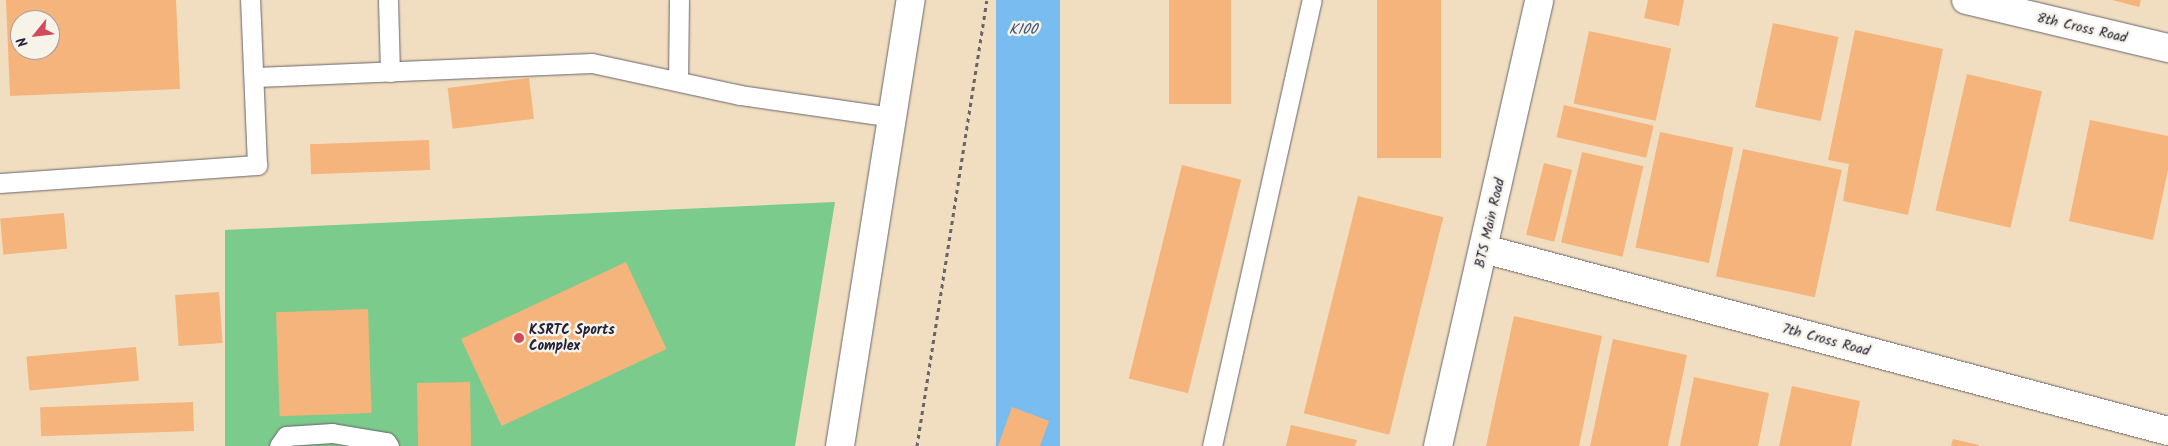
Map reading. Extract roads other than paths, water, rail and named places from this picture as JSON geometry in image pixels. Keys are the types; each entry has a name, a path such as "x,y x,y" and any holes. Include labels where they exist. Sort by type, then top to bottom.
{"street":[{"path":"840,446 911,0"},
{"name":"BTS Main Road","path":"1438,446 1539,0"},
{"name":"8th Cross Road","path":"1966,0 2168,48"},
{"name":"7th Cross Road","path":"1484,249 2168,431"}],"lane":[{"path":"0,182 257,165 256,77 250,0"},
{"path":"388,0 390,72"},
{"path":"678,82 679,0"},
{"path":"1212,446 1312,0"},
{"path":"256,77 592,63 740,95 892,117"},
{"path":"278,446 286,436 332,433 386,442 389,446"}],"water":[{"name":"K100","path":"996,0 1060,0 1060,446 996,446"}],"place":[{"name":"KSRTC Sports Complex","path":"519,338"}]}
